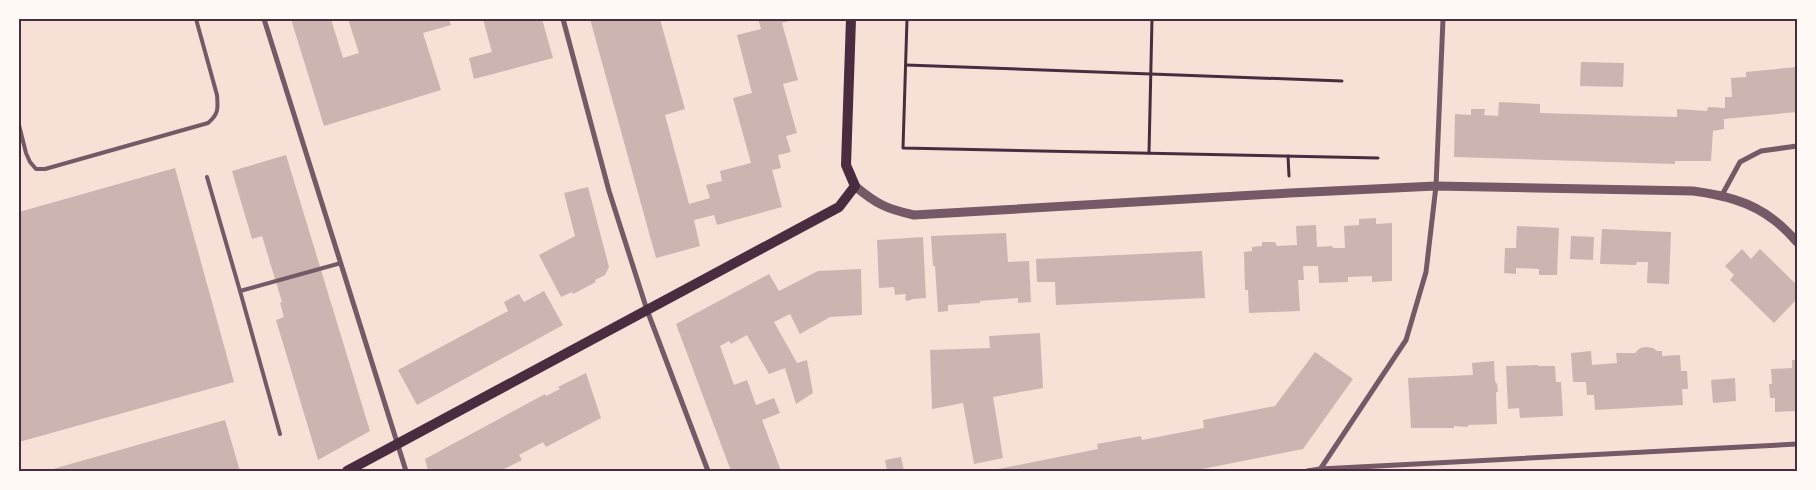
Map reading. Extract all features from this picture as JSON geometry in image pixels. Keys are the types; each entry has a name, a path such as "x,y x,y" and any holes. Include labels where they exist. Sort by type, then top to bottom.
{"main road":[{"path":"347,471 839,206 855,186 846,164 851,19"}],"street":[{"path":"264,19 406,471"},
{"path":"563,19 609,191 647,310 708,471"},
{"path":"1319,470 1406,340 1426,272 1436,186 1443,19"},
{"path":"1722,195 1740,162 1761,151 1797,146"},
{"path":"855,186 870,200 890,210 914,215 1436,186 1693,190 1722,195 1749,204 1774,220 1797,242"},
{"path":"1307,471 1797,444"}],"lane":[{"path":"19,125 30,162 36,169 45,169 208,123 215,117 217,100 196,19"},
{"path":"207,177 280,434"},
{"path":"240,291 341,263"}],"path":[{"path":"907,19 903,148 1378,158"},
{"path":"1149,153 1152,19"},
{"path":"906,65 1342,81"},
{"path":"1288,156 1289,169"}],"building":[{"path":"291,19 331,19 343,58 359,53 348,19 449,19 451,25 423,33 441,90 324,126"},
{"path":"483,19 542,19 553,58 474,79 469,58 492,52"},
{"path":"590,19 660,19 685,109 665,115 689,204 710,198 706,185 722,181 720,171 751,163 733,98 752,93 737,35 761,29 758,19 796,19 782,23 798,80 783,84 797,133 786,136 791,152 778,155 781,168 772,170 782,207 717,225 714,215 694,220 700,246 656,258"},
{"path":"1581,62 1624,63 1623,87 1580,86"},
{"path":"1797,67 1797,112 1724,119 1724,129 1713,131 1711,161 1675,161 1675,164 1454,157 1455,114 1471,115 1471,109 1485,109 1484,115 1498,116 1499,102 1540,104 1540,113 1677,117 1677,109 1707,111 1708,107 1725,108 1725,97 1732,97 1731,78 1746,77 1746,72"},
{"path":"286,155 370,431 318,460 276,320 284,317 280,303 282,302 262,236 252,239 232,171"},
{"path":"175,168 234,382 19,442 19,212"},
{"path":"588,187 609,267 605,275 595,280 596,282 573,294 572,292 561,297 539,255 575,236 564,193"},
{"path":"1376,218 1376,224 1392,223 1392,281 1372,282 1372,276 1348,277 1348,282 1319,283 1318,266 1303,266 1304,280 1298,280 1300,311 1249,313 1248,290 1245,290 1244,252 1252,251 1252,247 1262,246 1262,242 1275,242 1277,246 1297,245 1296,226 1316,225 1317,247 1332,246 1333,248 1345,248 1344,226 1359,225 1359,219"},
{"path":"1517,226 1559,228 1557,275 1539,275 1539,269 1516,268 1516,274 1504,273 1505,248 1516,248"},
{"path":"1602,229 1671,232 1669,284 1647,283 1648,262 1637,262 1636,265 1600,264"},
{"path":"1006,233 1008,262 1029,261 1031,302 1018,303 1018,298 980,301 980,303 948,305 948,311 938,312 931,236"},
{"path":"1571,236 1594,237 1593,260 1570,259"},
{"path":"923,237 926,298 907,301 905,299 906,294 895,295 894,287 879,288 877,240"},
{"path":"1742,249 1751,259 1760,249 1797,285 1797,299 1774,323 1730,280 1734,275 1725,266"},
{"path":"1202,251 1205,298 1056,305 1055,282 1037,282 1036,259"},
{"path":"861,269 862,315 830,317 800,334 790,314 774,322 797,363 807,360 813,393 796,404 785,368 769,374 747,335 731,344 729,341 720,346 734,385 747,380 756,405 774,398 780,413 762,420 781,471 731,471 676,324 769,274 779,291 818,271"},
{"path":"544,291 563,325 417,405 398,370 508,311 504,302 519,294 524,302"},
{"path":"1040,333 1043,388 993,397 1003,458 974,464 963,403 932,409 930,350 990,348 989,336"},
{"path":"1646,347 1662,351 1662,356 1680,355 1681,371 1687,371 1688,389 1682,389 1683,405 1595,410 1594,395 1587,395 1586,382 1573,382 1571,353 1591,351 1592,365 1617,363 1616,353 1635,353 1640,348"},
{"path":"1315,352 1353,379 1303,449 1192,471 988,471 1098,449 1097,444 1141,436 1142,440 1204,428 1203,420 1275,406"},
{"path":"1792,360 1797,360 1797,411 1775,412 1775,398 1770,398 1769,384 1772,384 1771,369 1792,368"},
{"path":"1494,361 1495,381 1498,391 1496,393 1497,424 1468,425 1468,427 1454,426 1454,428 1411,428 1408,378 1473,375 1472,363"},
{"path":"1506,366 1555,366 1556,382 1561,382 1563,416 1520,418 1519,408 1508,409"},
{"path":"586,373 601,418 546,447 543,442 519,455 522,460 500,471 428,471 425,459 545,394 546,396 560,389 558,387"},
{"path":"1735,378 1736,401 1713,403 1711,380"},
{"path":"225,420 240,471 46,471"},
{"path":"901,457 904,471 887,471 885,460"}]}
